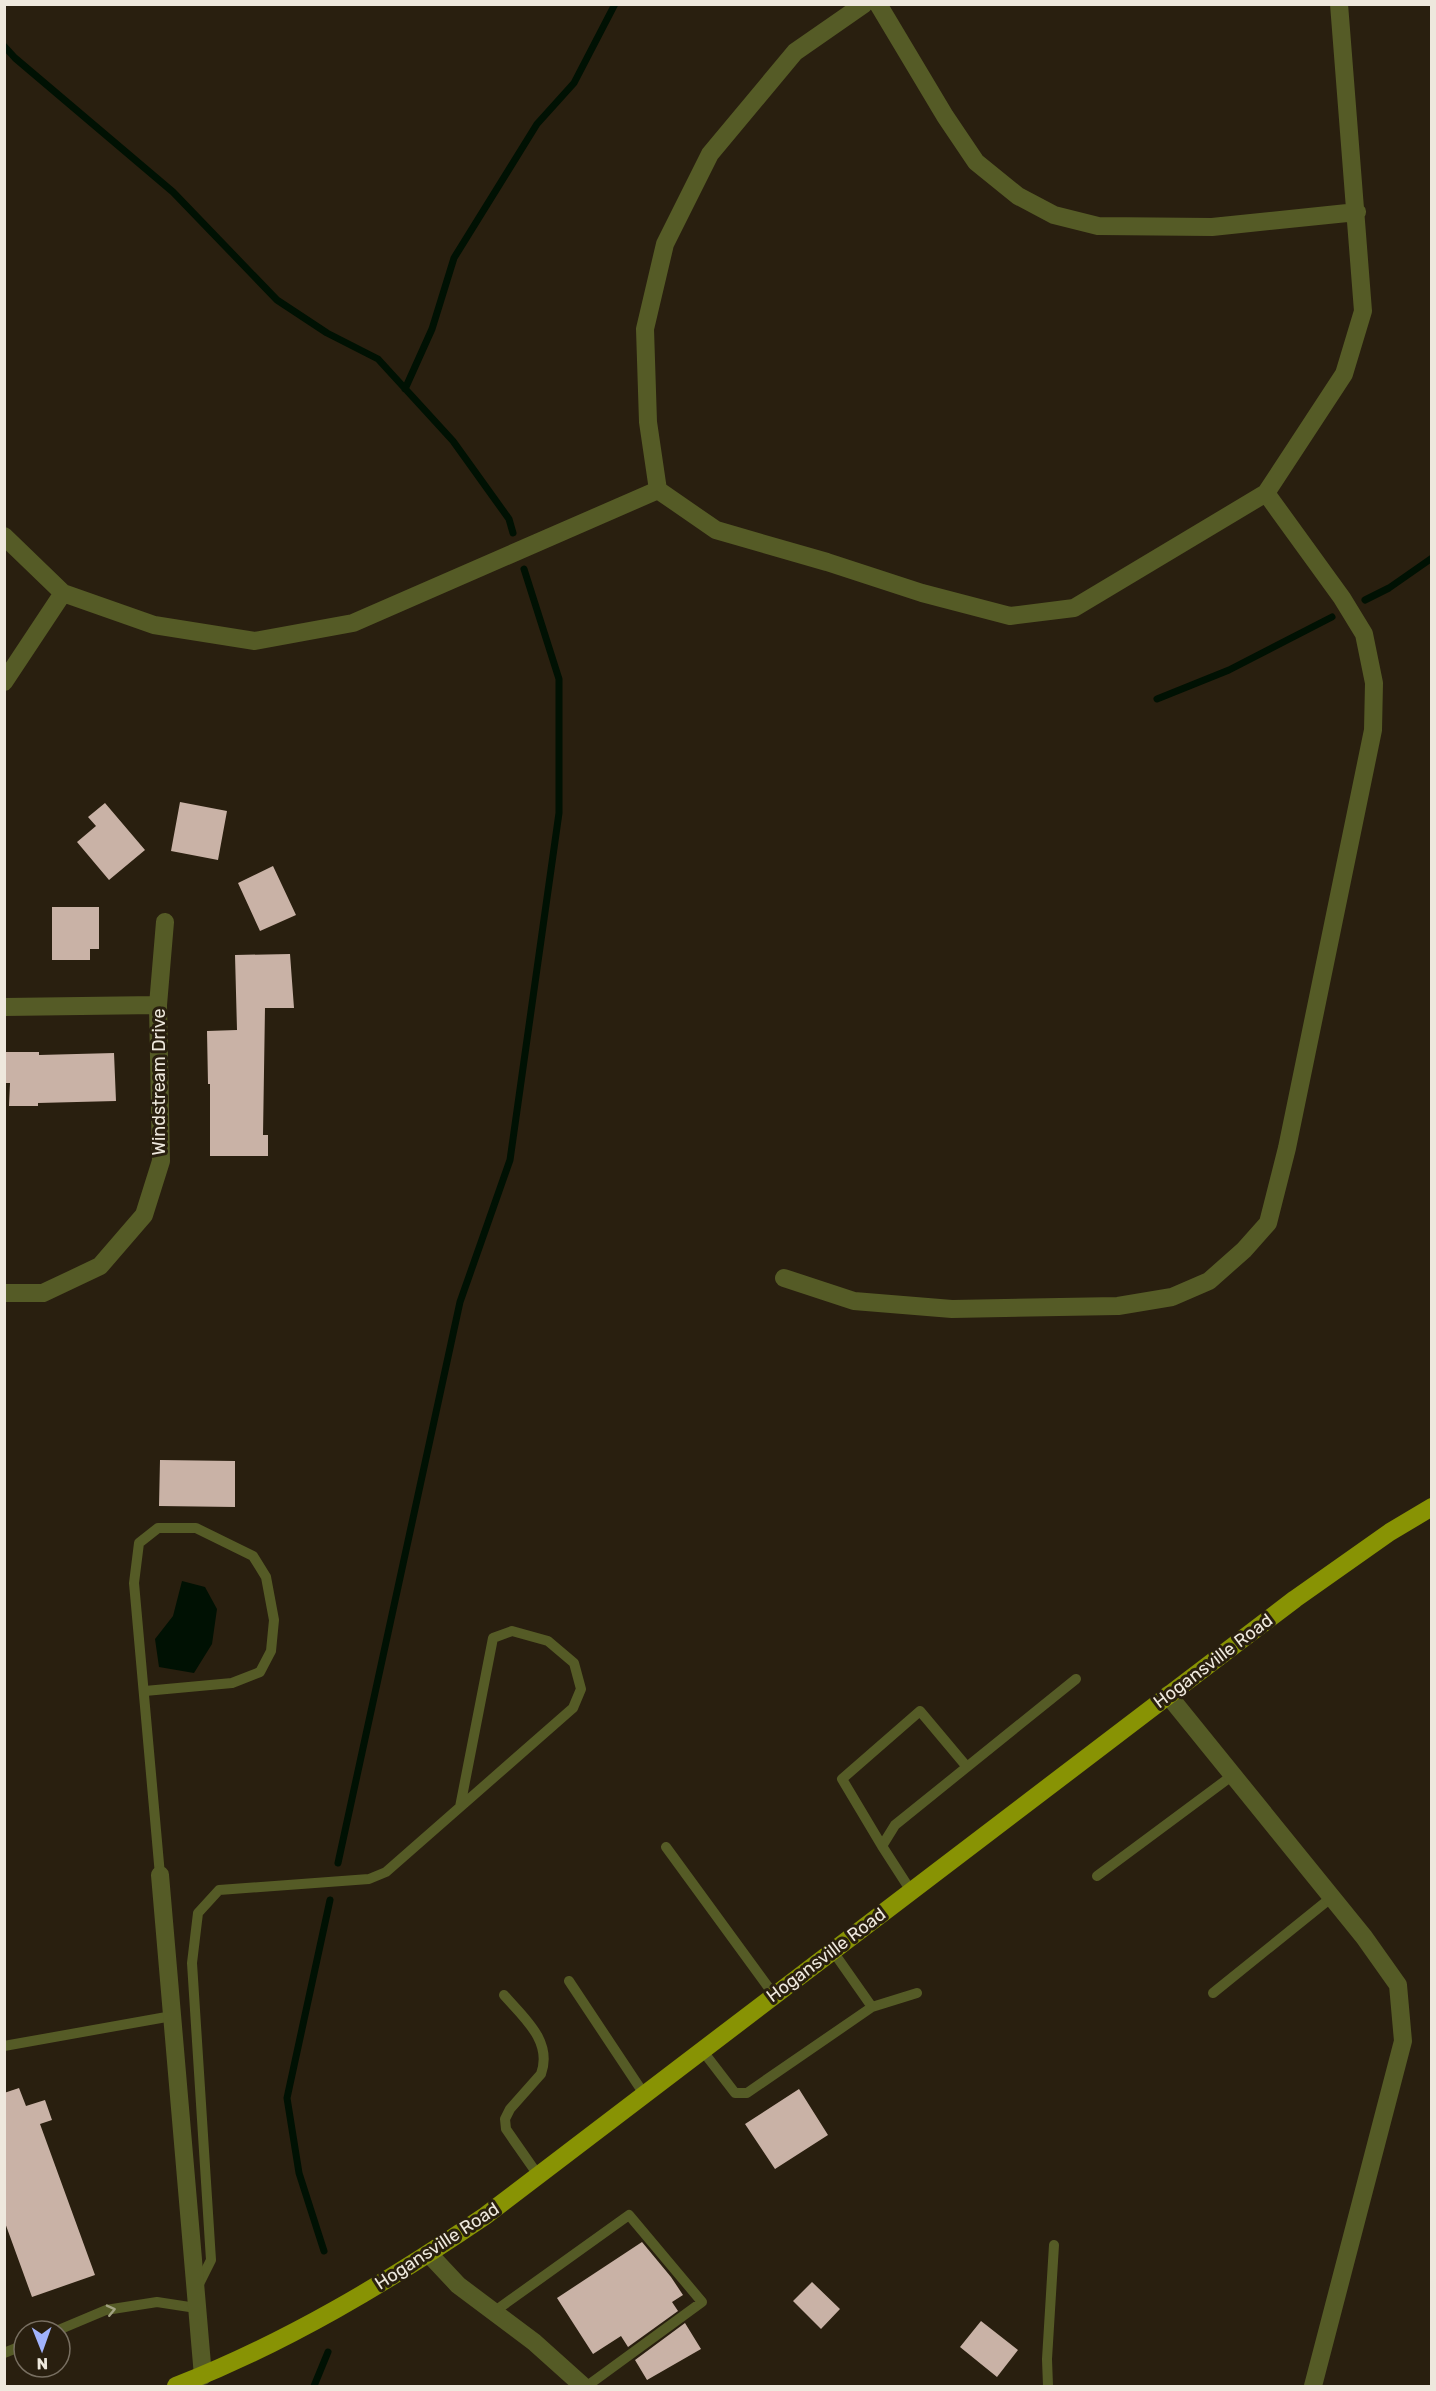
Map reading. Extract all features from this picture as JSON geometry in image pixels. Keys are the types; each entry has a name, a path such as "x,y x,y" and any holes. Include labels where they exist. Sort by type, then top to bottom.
{"main road":[{"name":"Hogansville Road","path":"176,2386 203,2376 318,2319 429,2254 485,2216 1295,1599 1390,1532 1431,1507"}],"street":[{"path":"864,4 795,52 710,154 665,244 645,329 648,422 658,490 717,530 922,593 1010,616 1074,608 1266,493 1344,374 1363,311 1340,4"},
{"path":"878,4 945,116 976,162 1018,196 1054,215 1098,226 1212,227 1357,212"},
{"path":"4,536 63,593 153,625 255,641 353,623 658,490"},
{"path":"784,1278 854,1301 952,1309 1119,1306 1172,1297 1209,1281 1244,1250 1268,1223 1287,1148 1373,730 1374,682 1364,634 1342,598 1266,493"},
{"path":"4,682 63,593"},
{"name":"Windstream Drive","path":"4,1293 43,1293 100,1266 144,1215 161,1161 158,1005 165,922"},
{"path":"4,1007 158,1005"},
{"path":"1168,1695 1332,1896 1398,1985 1403,2041 1313,2386"},
{"path":"160,1875 203,2376"},
{"path":"429,2254 458,2285 534,2342 585,2386"}],"lane":[{"path":"145,1691 232,1683 260,1672 272,1651 274,1620 266,1577 253,1556 196,1528 158,1527 139,1543 134,1583 160,1875"},
{"path":"72,2324 106,2310 157,2302 196,2300 211,2260 192,1963 198,1913 219,1890 369,1878 386,1872 573,1708 581,1689 574,1663 548,1641 512,1631 493,1638 460,1807"},
{"path":"882,1846 895,1825 1076,1679"},
{"path":"911,1891 842,1779 920,1711 967,1767"},
{"path":"1097,1876 1233,1775"},
{"path":"666,1847 774,1995"},
{"path":"1213,1993 1332,1896"},
{"path":"832,1950 872,2007"},
{"path":"569,1981 644,2094"},
{"path":"702,2050 735,2093 741,2095 872,2007 917,1993"},
{"path":"504,1995 535,2030 542,2042 541,2074 510,2109 505,2119 506,2129 538,2175"},
{"path":"4,2046 172,2016"},
{"path":"495,2311 629,2215 702,2302 585,2386"},
{"path":"1048,2386 1047,2359 1054,2245"}],"shaded area":[{"path":"182,1581 205,1587 217,1609 212,1644 194,1673 159,1667 155,1639 173,1616"}],"building":[{"path":"180,802 227,811 218,860 171,851"},
{"path":"105,803 145,850 109,880 77,842 96,826 88,817"},
{"path":"273,866 296,915 260,931 238,883"},
{"path":"52,907 99,907 99,949 90,949 90,960 52,960"},
{"path":"290,954 294,1008 265,1008 263,1135 268,1135 268,1156 210,1156 207,1031 237,1030 235,955"},
{"path":"4,1052 39,1052 39,1055 114,1053 116,1101 9,1106 10,1083 4,1083"},
{"path":"160,1460 235,1461 235,1507 159,1506"},
{"path":"19,2088 26,2106 45,2100 52,2120 40,2124 95,2275 32,2297 4,2220 4,2093"},
{"path":"799,2089 828,2135 775,2169 745,2124"},
{"path":"642,2242 683,2295 672,2302 678,2311 628,2347 621,2336 593,2354 557,2298"},
{"path":"812,2282 840,2309 821,2329 793,2301"},
{"path":"981,2321 1018,2350 997,2377 960,2347"},
{"path":"685,2323 701,2349 647,2380 635,2360"}],"waterway":[{"path":"405,389 432,329 454,258 537,124 574,83 615,4"},
{"path":"4,46 15,58 173,192 277,300 327,333 378,359 453,441 509,519 513,533"},
{"path":"1365,600 1389,588 1432,558"},
{"path":"338,1863 460,1302 510,1160 559,813 559,679 524,569"},
{"path":"1157,699 1229,670 1332,617"},
{"path":"324,2251 299,2173 287,2098 330,1900"},
{"path":"314,2386 328,2352"}]}
